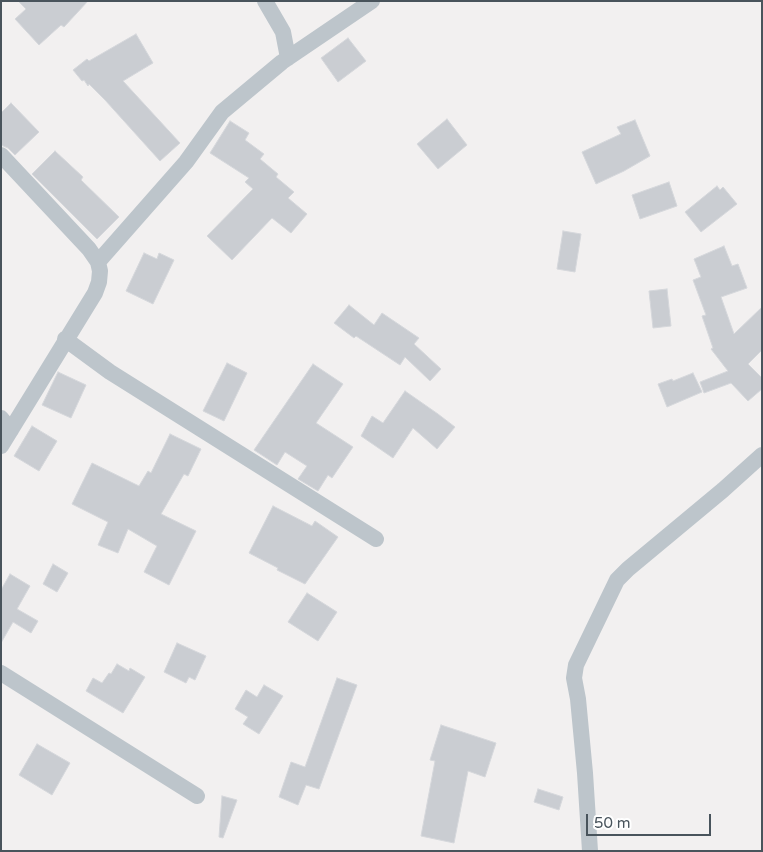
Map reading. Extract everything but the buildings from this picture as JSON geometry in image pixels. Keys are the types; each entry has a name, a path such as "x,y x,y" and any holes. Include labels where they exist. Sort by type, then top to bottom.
{"street":[{"path":"265,1 283,32 288,58"},
{"path":"98,262 186,162 222,112 288,58 372,1"},
{"path":"1,155 89,249 98,262 100,271 95,293 66,339 6,424 1,446"},
{"path":"66,339 110,372 376,539"},
{"path":"590,851 578,699 574,678 576,665 618,580 628,568 723,490 762,455"},
{"path":"1,673 197,796"}]}
